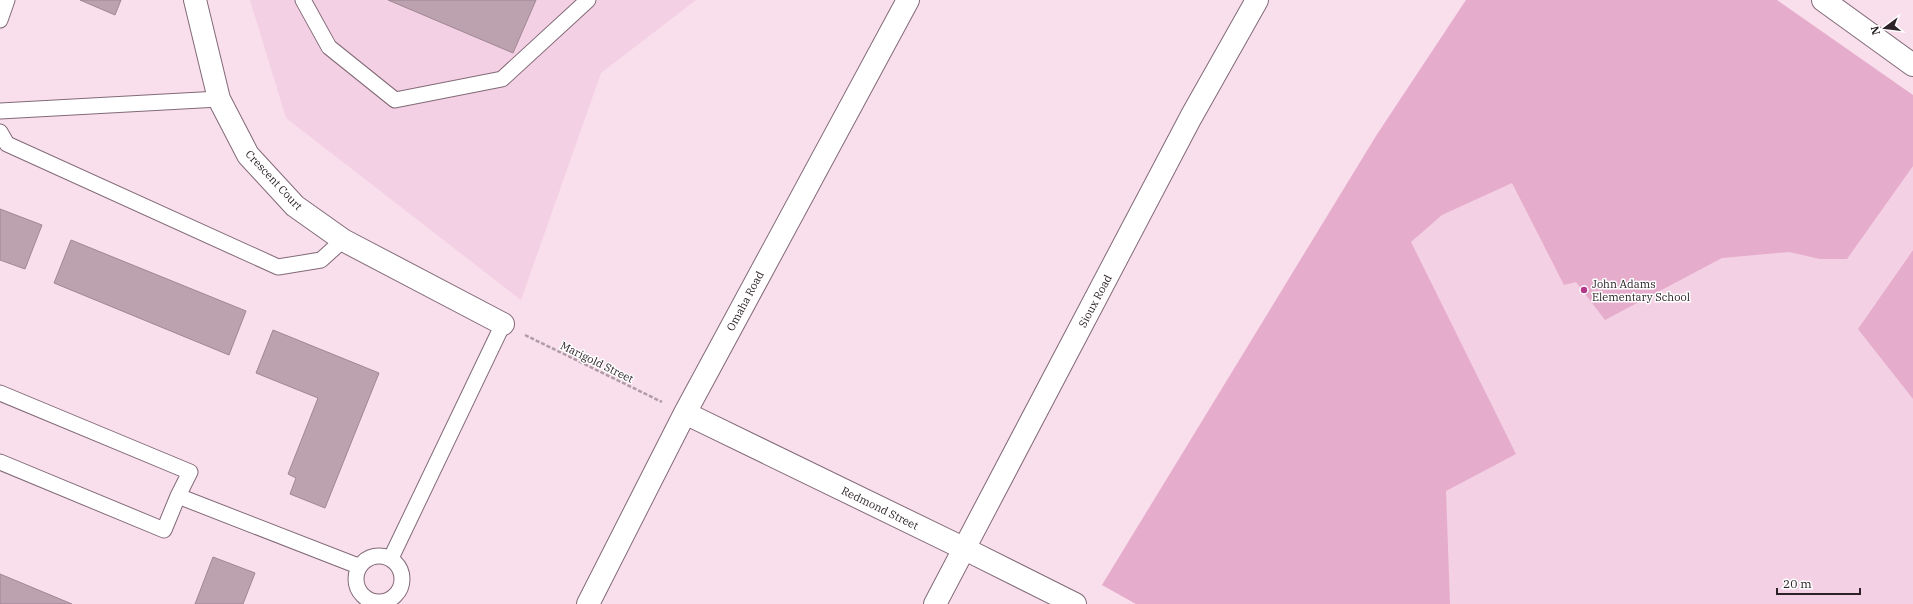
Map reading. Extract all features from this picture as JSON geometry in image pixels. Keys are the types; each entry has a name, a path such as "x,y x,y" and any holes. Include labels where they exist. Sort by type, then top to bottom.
{"street":[{"name":"Crescent Court","path":"195,0 219,99 248,155 295,206 343,240 503,324"},
{"name":"Omaha Road","path":"588,604 684,413 908,0"},
{"name":"Sioux Road","path":"935,604 1191,117 1257,0"},
{"path":"1823,0 1913,65"},
{"name":"Redmond Street","path":"684,413 1075,604"}],"lane":[{"path":"0,20 7,0"},
{"path":"303,0 329,47 395,100 502,79 588,0"},
{"path":"0,111 219,99"},
{"path":"0,132 7,144 278,267 321,260 343,240"},
{"path":"392,558 503,324"},
{"path":"0,393 190,472 164,530 0,462"},
{"path":"178,496 358,566"},
{"path":"373,555 392,558 402,573 399,592 384,602 364,602 355,584 358,566 373,555"}],"path":[{"name":"Marigold Street","path":"503,324 684,413"}],"shaded area":[{"path":"250,0 696,0 601,73 521,300 286,118"},
{"name":"John Adams Elementary School","path":"1466,0 1913,107 1913,250 1859,329 1913,399 1913,604 1136,604 1102,585 1376,136"},
{"path":"1466,0 1777,0 1913,95 1913,166 1847,259 1820,259 1789,252 1722,258 1605,320 1576,282 1564,285 1512,183 1442,215 1411,242 1516,454 1446,491 1450,604 1136,604 1102,585 1376,136"},
{"path":"1913,250 1913,399 1858,329"}],"building":[{"path":"80,0 121,0 115,15"},
{"path":"388,0 536,0 513,53"},
{"path":"0,209 42,225 25,269 0,260"},
{"path":"71,240 246,311 229,355 54,283"},
{"path":"273,330 379,373 325,508 290,494 296,478 288,474 318,398 256,373"},
{"path":"213,557 255,573 243,604 195,604"},
{"path":"0,574 72,604 0,604"}],"place":[{"name":"John Adams Elementary School","path":"1584,290"}]}
